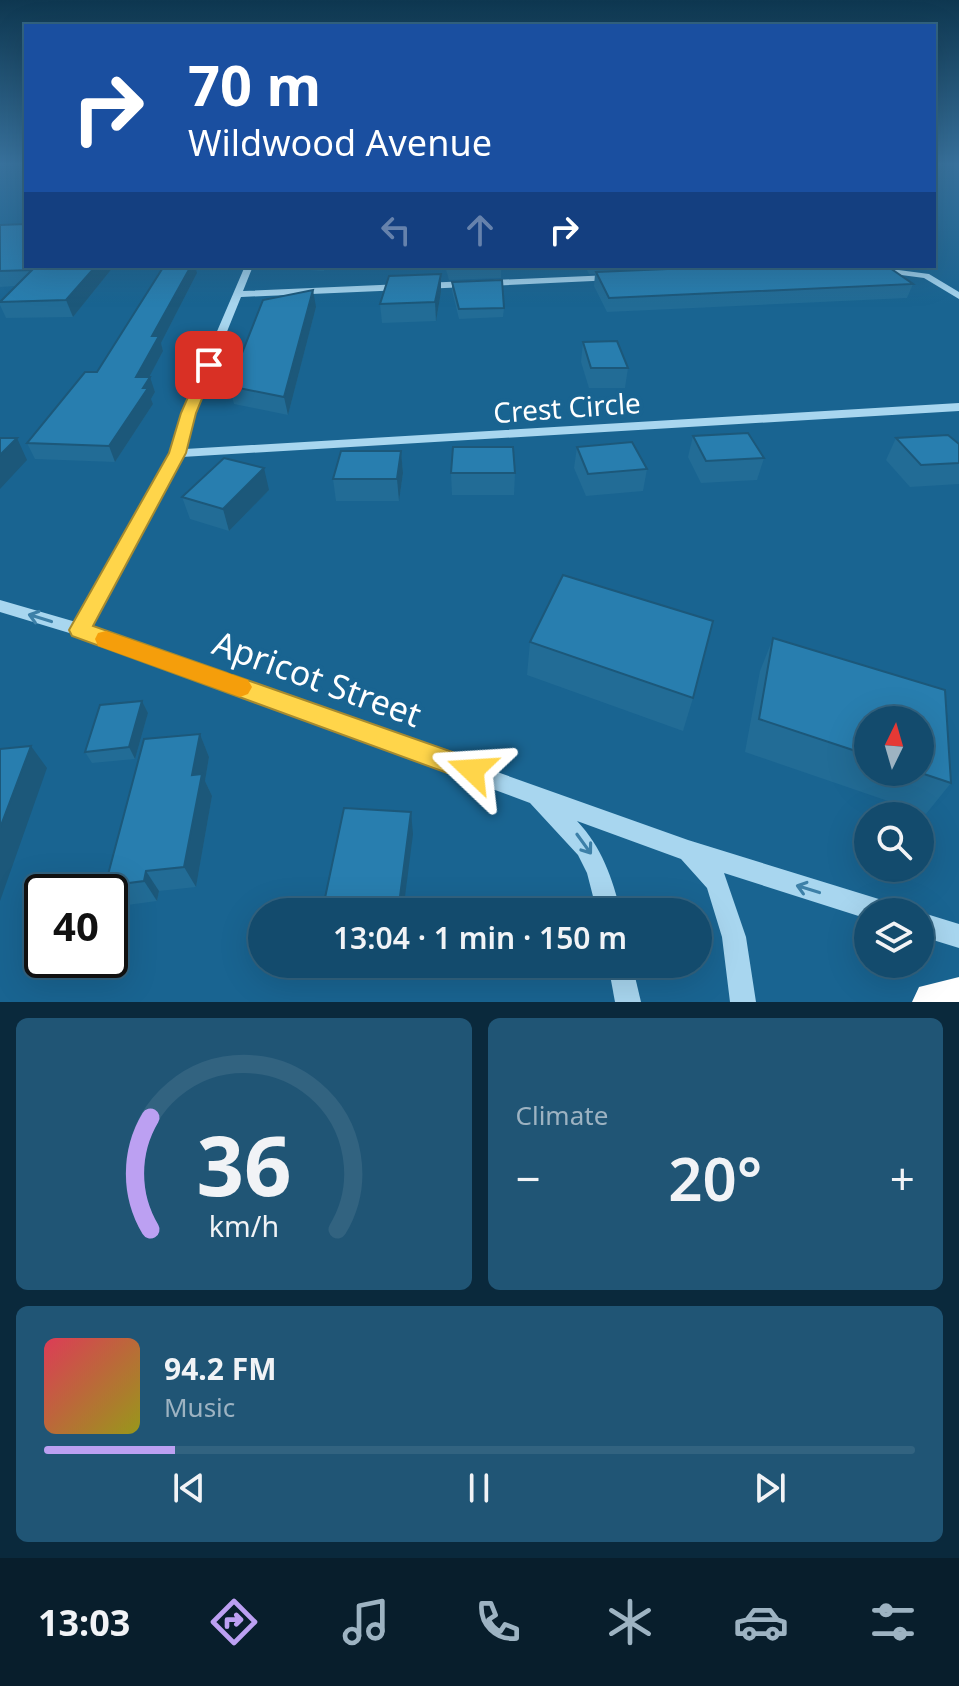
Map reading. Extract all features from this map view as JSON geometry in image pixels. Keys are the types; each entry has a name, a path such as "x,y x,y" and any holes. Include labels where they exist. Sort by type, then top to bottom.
{"highway":[{"path":"934,1002 959,999"}],"street":[{"path":"80,630 177,453 188,413 248,268"},
{"path":"858,268 916,273 959,296"},
{"path":"239,294 621,278"},
{"name":"Crest Circle","path":"177,453 959,407"},
{"name":"Apricot Street","path":"0,606 80,630 688,851 854,903"},
{"path":"532,792 587,843 606,898"},
{"path":"688,851 716,881 734,937 743,1002"},
{"path":"934,928 959,936"},
{"path":"623,978 628,1002"}],"building":[{"path":"24,224 24,268 94,268 66,300 0,302 32,270 0,271 0,225"},
{"path":"163,268 190,268 152,336 159,336 136,377 150,377 143,388 148,388 109,446 27,443 85,372 97,372"},
{"path":"692,268 890,268 913,284 609,298 596,272"},
{"path":"441,274 435,302 380,304 389,276"},
{"path":"502,280 504,308 459,309 452,282"},
{"path":"313,290 284,397 229,386 263,300"},
{"path":"617,341 628,368 591,368 583,342"},
{"path":"748,433 764,458 706,461 693,436"},
{"path":"948,435 959,444 959,463 921,465 896,438"},
{"path":"0,438 17,438 0,455"},
{"path":"632,442 647,469 588,474 577,447"},
{"path":"453,447 513,447 515,473 451,473"},
{"path":"341,451 401,451 397,479 333,479"},
{"path":"224,458 264,468 223,509 182,497"},
{"path":"563,575 713,621 693,698 530,642"},
{"path":"773,638 945,690 951,783 934,777 934,706 854,706 854,750 759,719"},
{"path":"142,701 129,747 85,752 100,705"},
{"path":"200,734 192,775 202,774 184,867 146,871 144,881 128,883 128,874 108,874 144,739"},
{"path":"31,746 0,828 0,749"},
{"path":"344,808 411,812 400,898 325,898"}],"slow traffic":[{"path":"106,639 240,687"}],"route":[{"path":"209,365 188,413 177,453 80,630 472,770"}]}
